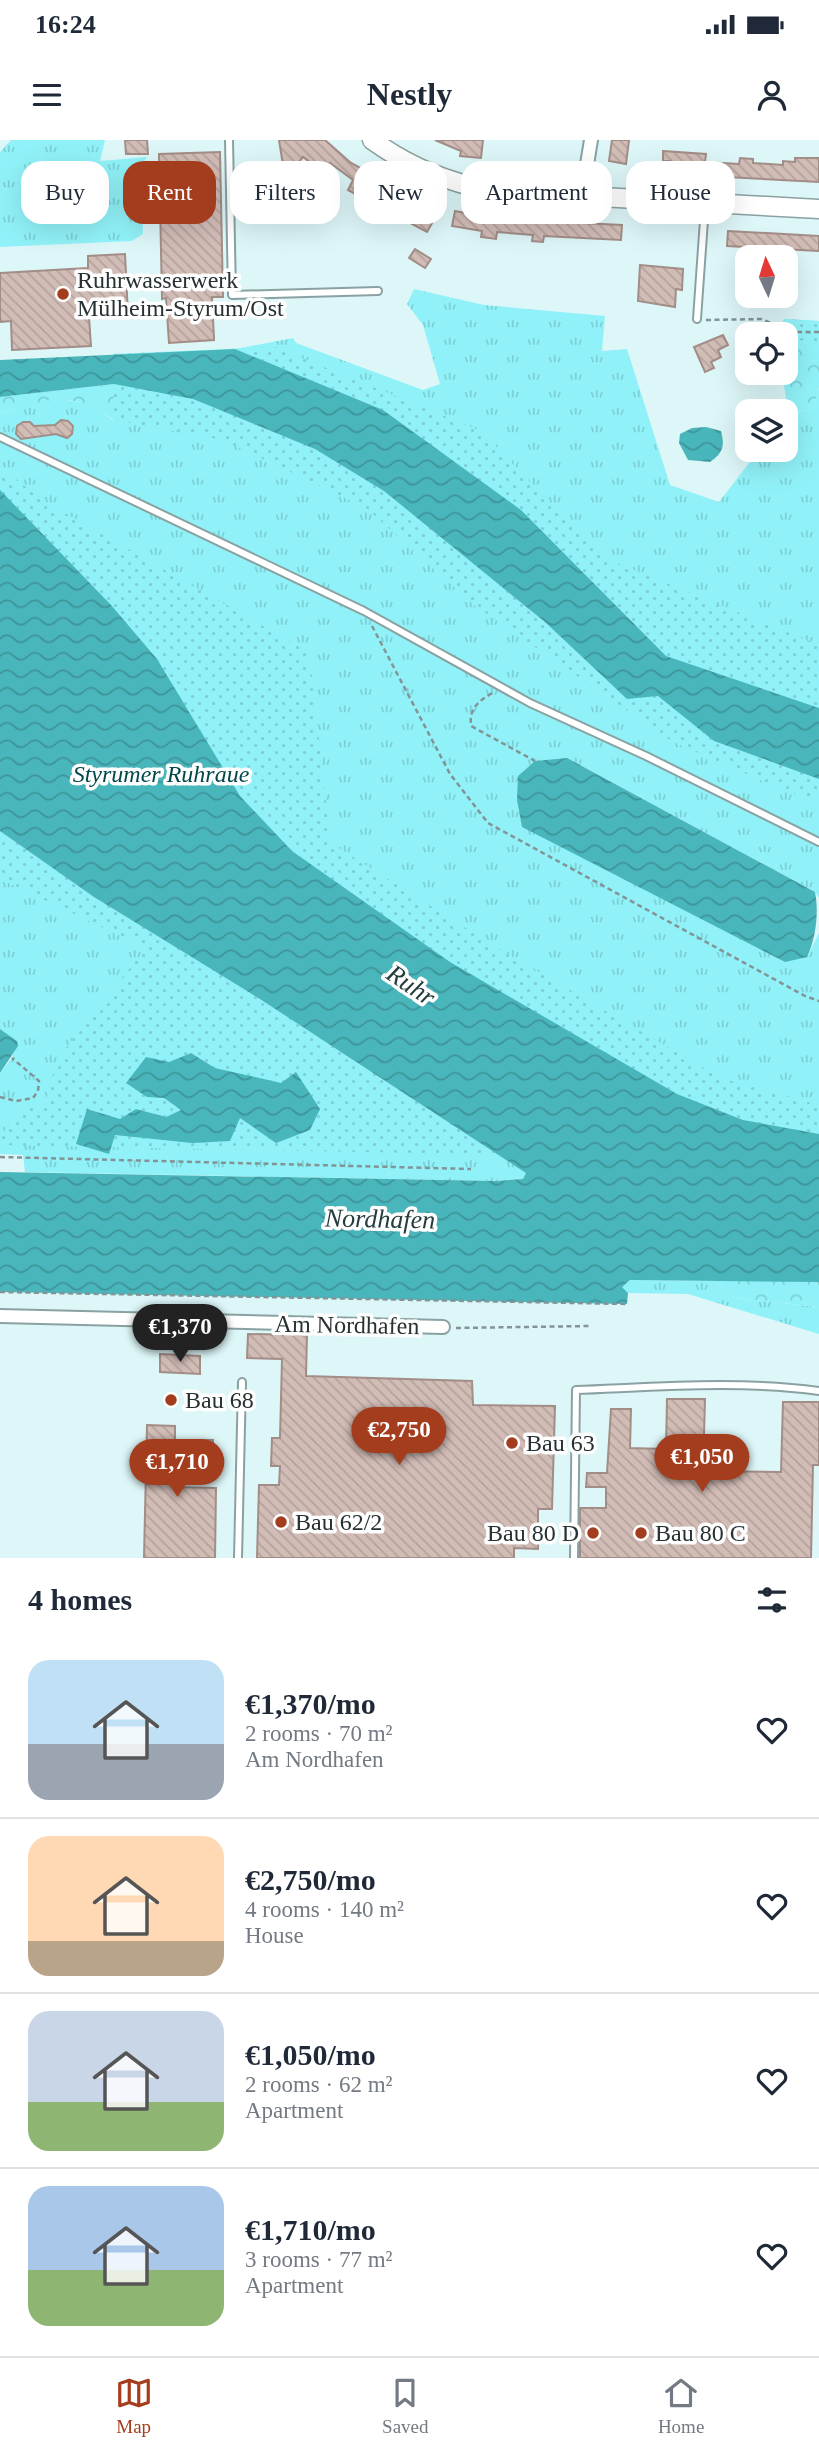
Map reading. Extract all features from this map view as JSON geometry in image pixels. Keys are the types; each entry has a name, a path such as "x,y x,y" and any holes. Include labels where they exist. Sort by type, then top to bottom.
{"main road":[{"path":"372,140 420,170 461,185"},
{"path":"735,205 819,209"}],"street":[{"path":"588,161 591,140"},
{"name":"Am Nordhafen","path":"0,1317 443,1327"}],"lane":[{"path":"229,140 232,295 378,291"},
{"path":"697,319 704,224"},
{"path":"0,437 364,611 500,687 819,842"},
{"path":"238,1558 242,1382"},
{"path":"573,1558 576,1391 792,1387 819,1391"}],"path":[{"path":"697,319 717,322 738,317 761,319 794,332 819,332"},
{"path":"364,611 450,774 488,823 805,996 819,1001"},
{"path":"500,687 477,702 470,714 471,726 534,761"},
{"path":"0,1097 24,1100 33,1098 38,1091 39,1081 12,1058"},
{"path":"0,1157 471,1169"},
{"path":"0,1292 627,1304"},
{"path":"443,1327 589,1326"}],"green space":[{"path":"11,140 105,140 100,161 147,157 144,161 123,161 123,224 143,224 143,234 132,241 0,247 0,152"},
{"path":"414,289 484,305 605,316 602,351 627,349 670,485 719,502 750,462 798,462 798,411 813,410 819,387 819,685 594,570 434,416 235,349 293,338 296,343 423,390 440,384 423,325 407,304"},
{"path":"784,319 819,321 819,387 813,410 798,411 798,399 786,399 784,385 798,385 798,322 783,322"},
{"path":"784,319 819,321 819,342 798,340 798,322 783,322"},
{"path":"275,347 481,431 602,557 819,645 819,800 788,792 673,742 474,605 366,508 223,440 114,420 113,354"},
{"path":"114,384 137,387 114,420 85,404 73,401 36,403 5,413 0,409 0,397"},
{"path":"50,397 90,404 113,420 193,399 819,779 819,898 815,892 567,758 807,957 819,933 819,1134 760,1123 312,832 0,471 0,409 5,413"},
{"name":"Styrumer Ruhraue","path":"0,466 42,500 309,652 331,843 491,944 721,1078 819,1105 819,1240 517,1155 0,1145 0,1137 24,1106 45,1104 57,1059 146,948 0,879"},
{"path":"0,831 527,1173 523,1179 495,1181 25,1172 23,1155 0,1154 0,1073 12,1058 17,1041 0,1029"},
{"path":"630,1280 715,1281 734,1298 819,1307 819,1334 688,1294 628,1293 622,1287"},
{"path":"715,1281 819,1282 819,1307 734,1298"}],"water":[{"path":"235,349 383,410 521,510 666,656 819,708 819,779 714,741 658,696 627,699 545,622 384,491 315,449 193,399 114,384 0,397 0,360"},
{"path":"706,427 721,431 723,445 720,452 710,462 688,460 679,443 680,434 692,428"},
{"path":"0,490 111,605 157,659 240,796 292,851 450,962 677,1094 743,1120 819,1134 819,1282 630,1280 622,1287 628,1293 627,1304 0,1292 0,1172 495,1181 523,1179 526,1173 260,999 94,897 0,831"},
{"path":"567,758 815,892 816,925 807,957 785,962 522,827 517,800 518,776 535,761"},
{"path":"0,1029 17,1041 18,1046 0,1073"},
{"path":"191,1053 215,1068 281,1083 296,1072 320,1109 310,1130 276,1143 240,1118 230,1141 192,1143 115,1135 109,1154 76,1144 87,1109 120,1119 136,1109 166,1117 181,1110 164,1098 147,1097 126,1083 146,1057 169,1062"}],"building":[{"path":"125,140 147,140 148,154 126,154"},
{"path":"279,140 325,140 354,165 354,193 348,190 353,180 340,170 340,161 308,161 303,157 300,161 282,161"},
{"path":"435,140 483,140 481,158 460,156 461,151"},
{"path":"612,140 629,140 626,164 609,161"},
{"path":"663,151 706,154 705,161 663,161"},
{"path":"220,152 223,297 212,297 214,340 169,343 166,298 162,299 160,224 216,224 216,161 159,161 159,154"},
{"path":"740,158 753,159 753,163 783,165 783,161 795,162 795,158 819,158 819,182 735,177 735,164 739,164"},
{"path":"455,211 461,212 461,224 622,225 621,240 544,236 543,242 532,241 533,235 497,232 496,239 481,237 482,231 452,226"},
{"path":"412,224 432,224 427,232"},
{"path":"728,231 819,236 819,251 798,250 798,245 727,246"},
{"path":"415,249 431,259 425,268 409,258"},
{"name":"Ruhrwasserwerk Mülheim-Styrum/Ost","path":"125,254 128,315 89,317 91,346 12,350 11,321 0,322 0,273 88,268 88,256"},
{"path":"640,265 683,269 682,290 676,289 675,307 638,301"},
{"path":"723,335 728,345 718,350 721,357 711,362 714,368 705,372 694,347"},
{"path":"61,420 68,421 73,426 72,434 67,438 56,434 21,439 16,434 17,426 23,422 30,422 34,426 55,425"},
{"path":"248,1334 307,1335 306,1376 472,1381 473,1405 555,1406 552,1509 538,1509 538,1549 514,1548 514,1558 257,1558 259,1485 279,1485 280,1466 271,1466 272,1438 280,1438 282,1359 247,1358"},
{"path":"160,1354 200,1356 200,1374 160,1372"},
{"path":"667,1399 705,1399 703,1471 781,1472 783,1402 819,1402 819,1465 813,1465 811,1558 580,1558 580,1508 606,1508 606,1487 586,1487 587,1473 607,1473 611,1409 631,1409 630,1448 666,1449"},
{"path":"147,1425 175,1426 175,1440 213,1440 213,1465 178,1464 174,1471 174,1487 216,1488 215,1558 144,1558"}],"place":[{"name":"Ruhrwasserwerk Mülheim-Styrum/Ost","path":"63,294"},
{"name":"Bau 68","path":"171,1400"},
{"name":"Bau 63","path":"512,1443"},
{"name":"Bau 62/2","path":"281,1522"},
{"name":"Bau 80 D","path":"593,1533"},
{"name":"Bau 80 C","path":"641,1533"}],"water label":[{"name":"Ruhr","path":"411,985"},
{"name":"Nordhafen","path":"380,1219"}]}
